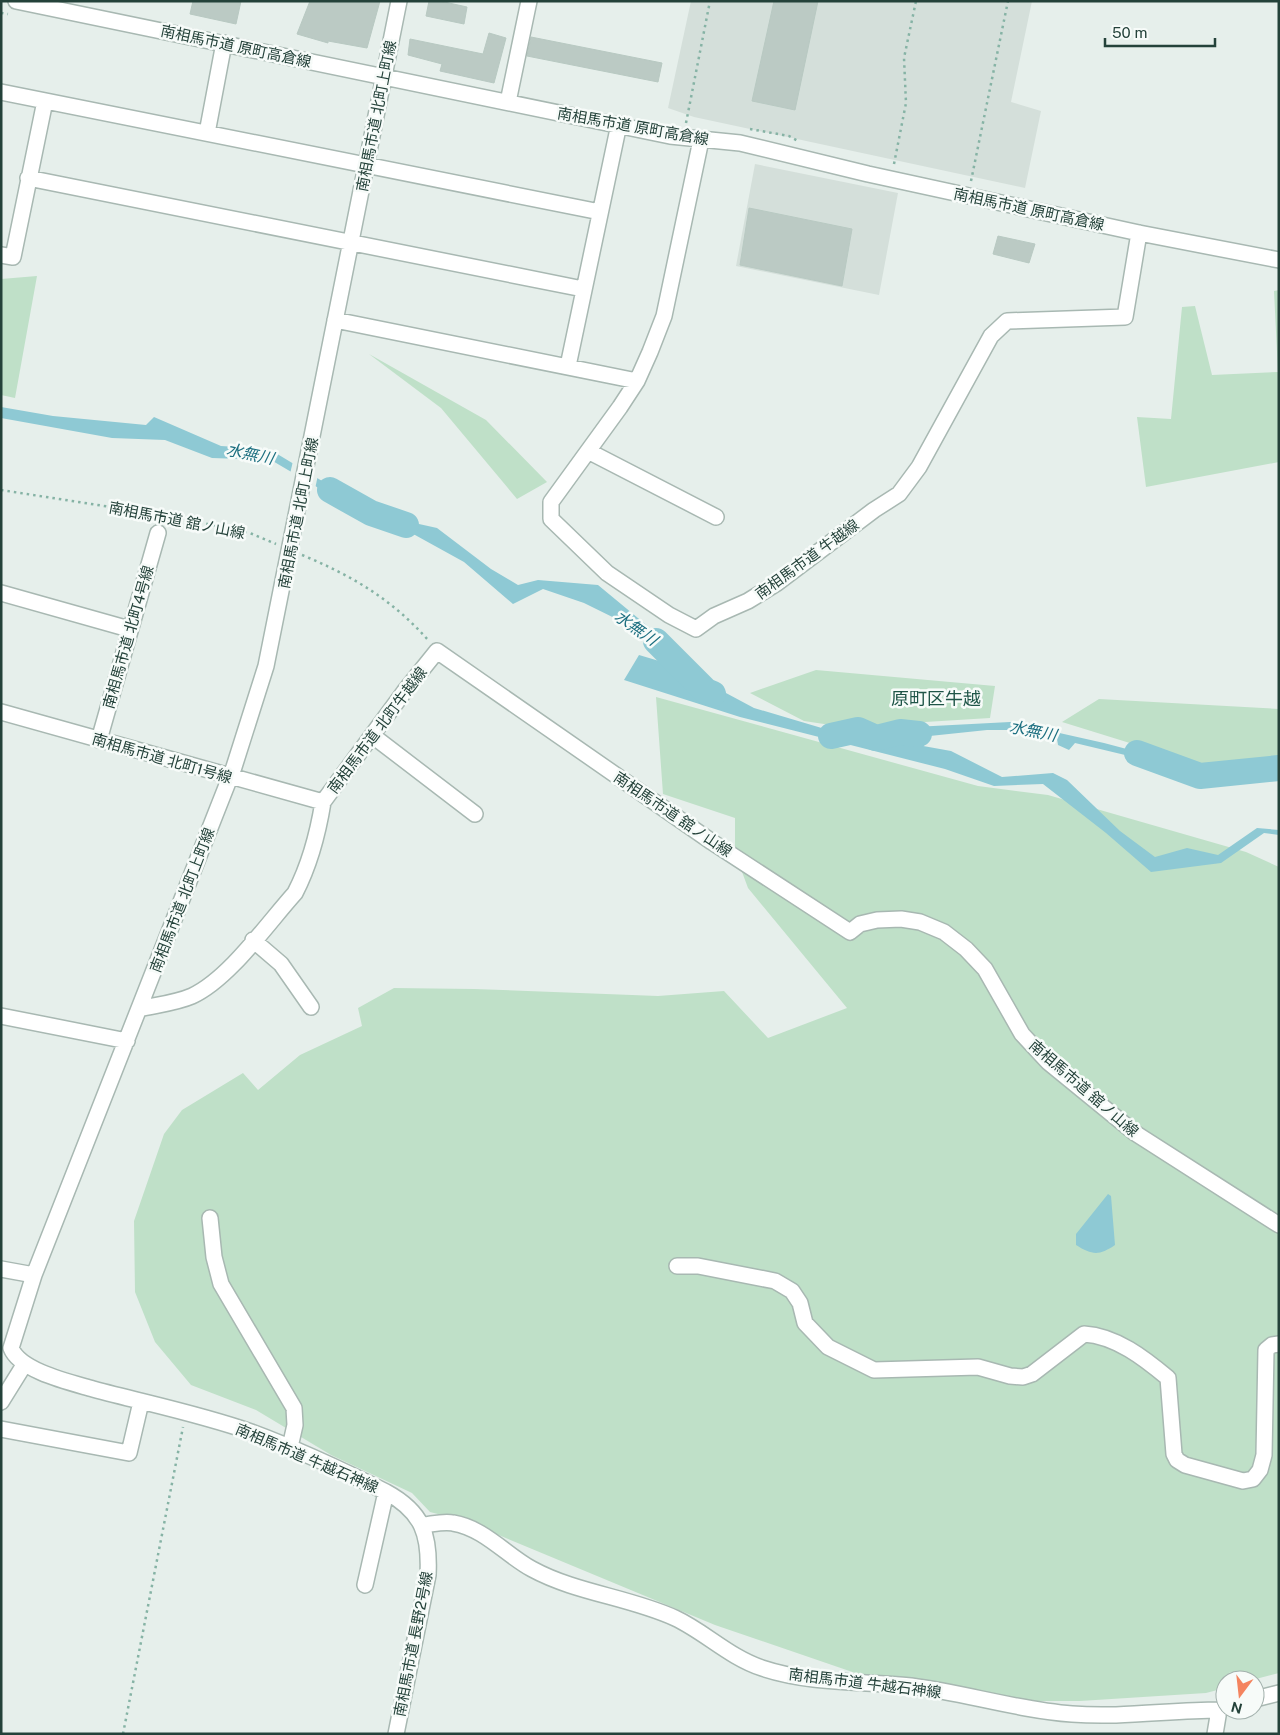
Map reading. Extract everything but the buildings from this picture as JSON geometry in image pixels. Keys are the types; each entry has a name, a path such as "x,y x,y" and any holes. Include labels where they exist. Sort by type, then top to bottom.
{"street":[{"name":"南相馬市道 北町上町線","path":"140,1009 230,778 266,666 399,1"},
{"path":"508,102 529,1"},
{"name":"南相馬市道 原町高倉線","path":"24,2 619,124 701,140 740,143 860,172 1139,233 1279,260"},
{"path":"207,133 224,43"},
{"path":"1,92 366,163 600,212"},
{"path":"1,255 13,257 28,178 46,101"},
{"path":"568,366 619,124"},
{"name":"南相馬市道 牛越線","path":"701,140 664,316 637,381 550,502 551,518 607,573 669,615 696,629 714,616 748,601 777,583 874,510 899,494 928,452 992,336 1007,321 1125,317 1139,233"},
{"path":"28,178 583,288"},
{"path":"334,326 568,366 637,381"},
{"path":"588,450 716,517"},
{"name":"南相馬市道 北町4号線","path":"99,740 158,534"},
{"path":"1,593 130,629"},
{"name":"南相馬市道 北町牛越線","path":"140,1009 189,997 203,990 231,966 295,893 301,881 320,824 323,802 404,692 437,651"},
{"name":"南相馬市道 舘ノ山線","path":"437,651 712,842 850,932 860,924 876,920 901,919 920,922 944,932 966,949 985,969 1022,1034 1048,1062 1135,1133 1279,1225"},
{"name":"南相馬市道 北町1号線","path":"1,712 230,778 323,802"},
{"path":"373,736 475,814"},
{"path":"254,940 281,964 311,1007"},
{"path":"1,1402 24,1365 14,1356 11,1348 34,1275 140,1009"},
{"path":"1,1016 127,1041"},
{"path":"210,1218 214,1257 221,1284 294,1408 295,1426 290,1447"},
{"path":"677,1266 698,1266 775,1281 792,1291 800,1303 805,1323 828,1347 874,1370 978,1367 1010,1376 1023,1377 1032,1374 1084,1334 1100,1335 1120,1344 1168,1378 1174,1454 1177,1460 1185,1465 1242,1481 1253,1479 1260,1470 1264,1455 1266,1350 1272,1345 1279,1344"},
{"path":"1,1269 34,1275"},
{"name":"南相馬市道 牛越石神線","path":"24,1365 81,1386 226,1424 290,1447 401,1500 424,1525 453,1523 480,1533 532,1569 565,1582 674,1618 700,1631 726,1651 760,1668 814,1680 912,1686 1072,1714 1150,1715 1215,1709"},
{"path":"1,1429 130,1453 140,1402"},
{"path":"365,1585 386,1492"},
{"name":"南相馬市道 長野2号線","path":"396,1734 428,1575 429,1553 424,1525"},
{"path":"1265,1696 1279,1693"},
{"path":"1215,1734 1219,1720"}],"path":[{"path":"685,128 710,1"},
{"path":"894,164 906,103 904,58 916,1"},
{"path":"971,182 1008,1"},
{"name":"南相馬市道 舘ノ山線","path":"1,490 217,526 250,533 291,548 335,568 384,597 413,624 437,651"},
{"path":"123,1734 186,1413"}],"shaded area":[{"path":"691,1 1032,1 1011,102 1041,111 1025,188 694,117 668,108"},
{"path":"755,164 898,193 879,295 736,266"}],"green space":[{"path":"37,276 15,398 1,395 1,279"},
{"path":"1279,290 1279,462 1146,487 1137,417 1171,419 1182,307 1195,306 1212,375 1278,372 1274,291"},
{"path":"369,354 486,420 547,482 517,499 441,408"},
{"path":"816,670 995,686 990,718 844,727 804,721 750,693"},
{"path":"656,697 978,786 1048,795 1246,852 1279,867 1279,1673 1265,1677 1265,1670 1215,1670 1215,1691 1206,1693 1080,1701 959,1701 864,1676 715,1625 465,1521 430,1512 412,1493 331,1455 256,1410 191,1385 155,1342 135,1292 134,1221 164,1134 182,1110 243,1073 258,1090 300,1055 362,1026 358,1008 394,988 658,996 724,991 768,1038 847,1008 748,888 735,853 735,818 663,794"},
{"path":"1099,699 1279,709 1279,758 1204,766 1062,722"}],"water":[{"path":"1,407 53,416 146,425 154,417 221,446 269,449 362,505 356,510 271,460 212,458 165,440 112,438 1,418"},
{"path":"356,510 437,528 491,569 518,585 538,580 598,585 673,647 683,670 754,708 825,729 837,731 1010,722 1104,743 1206,770 1279,762 1279,773 1200,776 1171,766 1075,743 1069,750 1058,745 1057,739 1023,730 987,730 901,739 883,736 879,733 851,733 951,751 1002,777 1053,773 1067,780 1120,831 1155,857 1187,848 1218,855 1257,828 1279,830 1279,835 1264,833 1221,863 1151,872 1106,833 1043,784 994,786 945,769 740,717 624,680 639,655 676,666 651,636 584,603 543,589 513,604 464,562 406,530"},
{"path":"1108,1194 1111,1196 1115,1245 1096,1253 1087,1251 1076,1245 1076,1234"}],"pier":[{"path":"293,461 318,475 315,489 290,474"}],"waterway":[{"name":"水無川","path":"330,490 371,513 406,525"},
{"name":"水無川","path":"656,641 706,691 713,694"},
{"name":"水無川","path":"831,736 858,730 876,738 900,732 919,734"},
{"name":"水無川","path":"1137,753 1200,776 1279,768"}],"district":[{"name":"原町区牛越","path":"936,698"}]}
